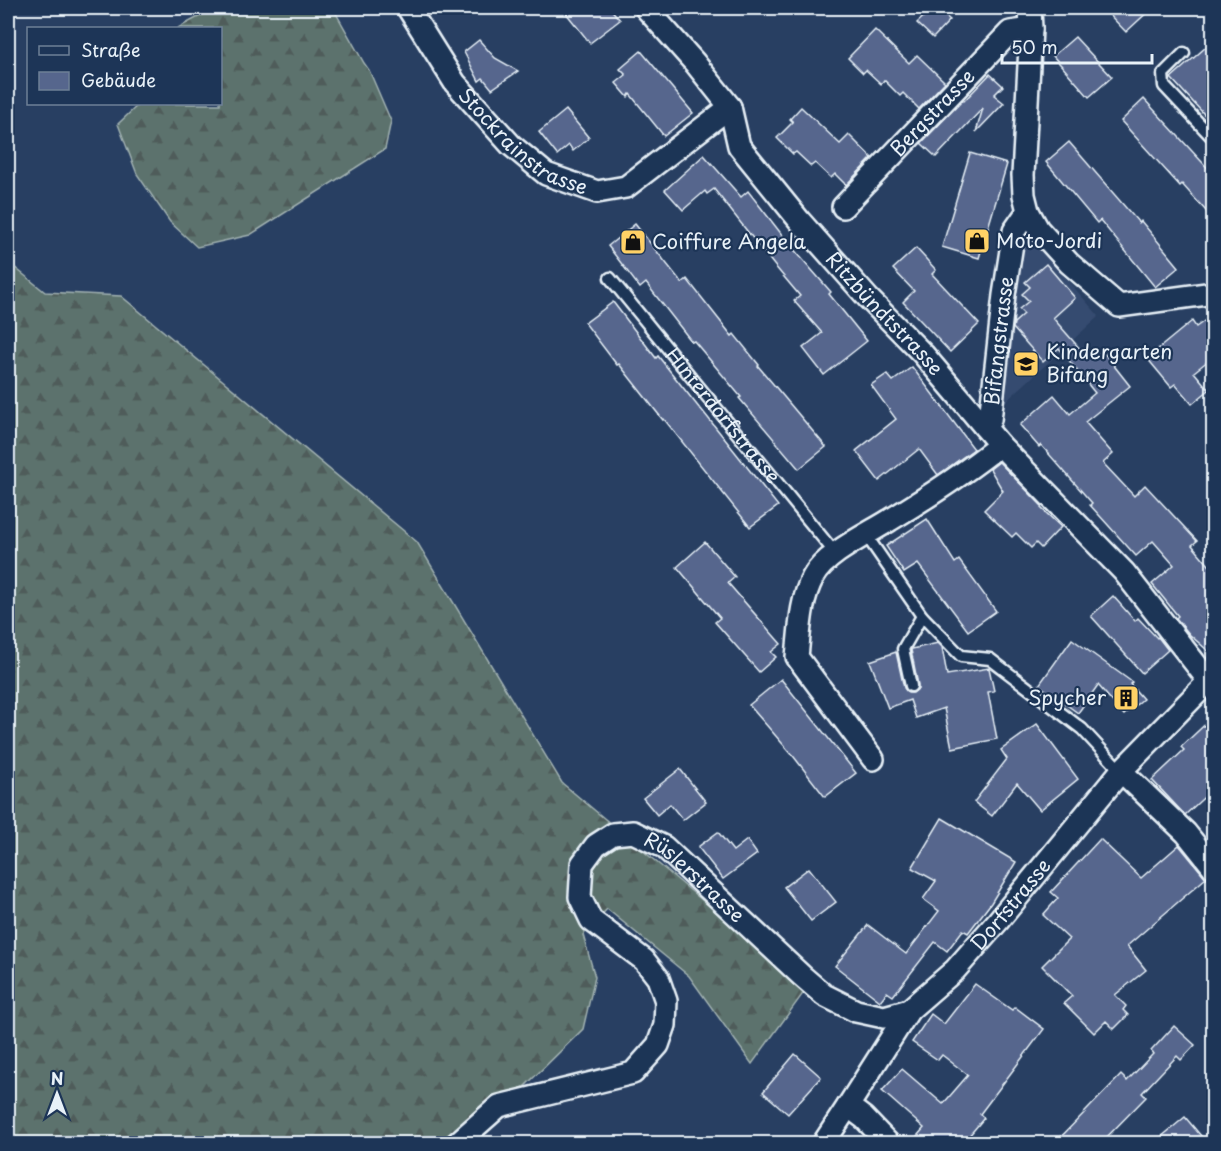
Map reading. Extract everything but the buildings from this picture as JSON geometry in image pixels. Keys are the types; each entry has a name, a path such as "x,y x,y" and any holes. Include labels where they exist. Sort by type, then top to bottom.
{"street":[{"name":"Stockrainstrasse","path":"408,8 455,83 511,145 546,174 597,192 626,187 730,107"},
{"name":"Ritzbündtstrasse","path":"646,8 730,107 739,146 799,220 868,298 923,354 1000,445"},
{"path":"1030,8 1031,29 1023,175 1028,212 1038,229 1069,263 1119,306 1214,293"},
{"name":"Bergstrasse","path":"843,207 1010,32 1031,29"},
{"name":"Bifangstrasse","path":"984,426 990,420 1004,295 1014,231 1028,212"},
{"path":"873,759 797,657 804,598 814,575 835,553 945,486 1000,445 1124,572 1211,680"},
{"name":"Dorfstrasse","path":"823,1143 909,1010 955,970 1121,771 1211,680"},
{"path":"1121,771 1186,833 1214,868"},
{"name":"Rüslerstrasse","path":"456,1143 499,1106 633,1073 658,1045 665,1025 666,1001 658,978 644,960 591,920 580,897 582,864 596,845 613,834 633,832 664,847 824,995 856,1011 884,1017 909,1010"},
{"path":"849,1106 889,1143"}],"lane":[{"path":"1185,53 1163,74 1164,86 1210,135 1214,134"},
{"name":"Hinterdorfstrasse","path":"610,279 835,553"},
{"path":"866,534 922,616 962,656 990,659 1082,729 1121,771"},
{"path":"911,686 903,650 922,616"}],"shaded area":[{"name":"Kindergarten Bifang","path":"1018,246 1038,247 1099,316 1004,403 1005,324"}],"green space":[{"path":"215,8 333,8 369,70 391,121 385,149 250,235 197,247 170,222 137,174 118,124 138,105 222,105 222,27 180,27"},
{"path":"8,262 45,292 121,296 417,542 562,783 807,988 752,1064 689,976 607,909 583,935 595,977 583,1029 467,1143 8,1143"}],"place":[{"name":"Moto-Jordi","path":"977,241"},
{"name":"Coiffure Angela","path":"633,242"},
{"name":"Kindergarten Bifang","path":"1026,364"},
{"name":"Spycher","path":"1126,698"}]}
